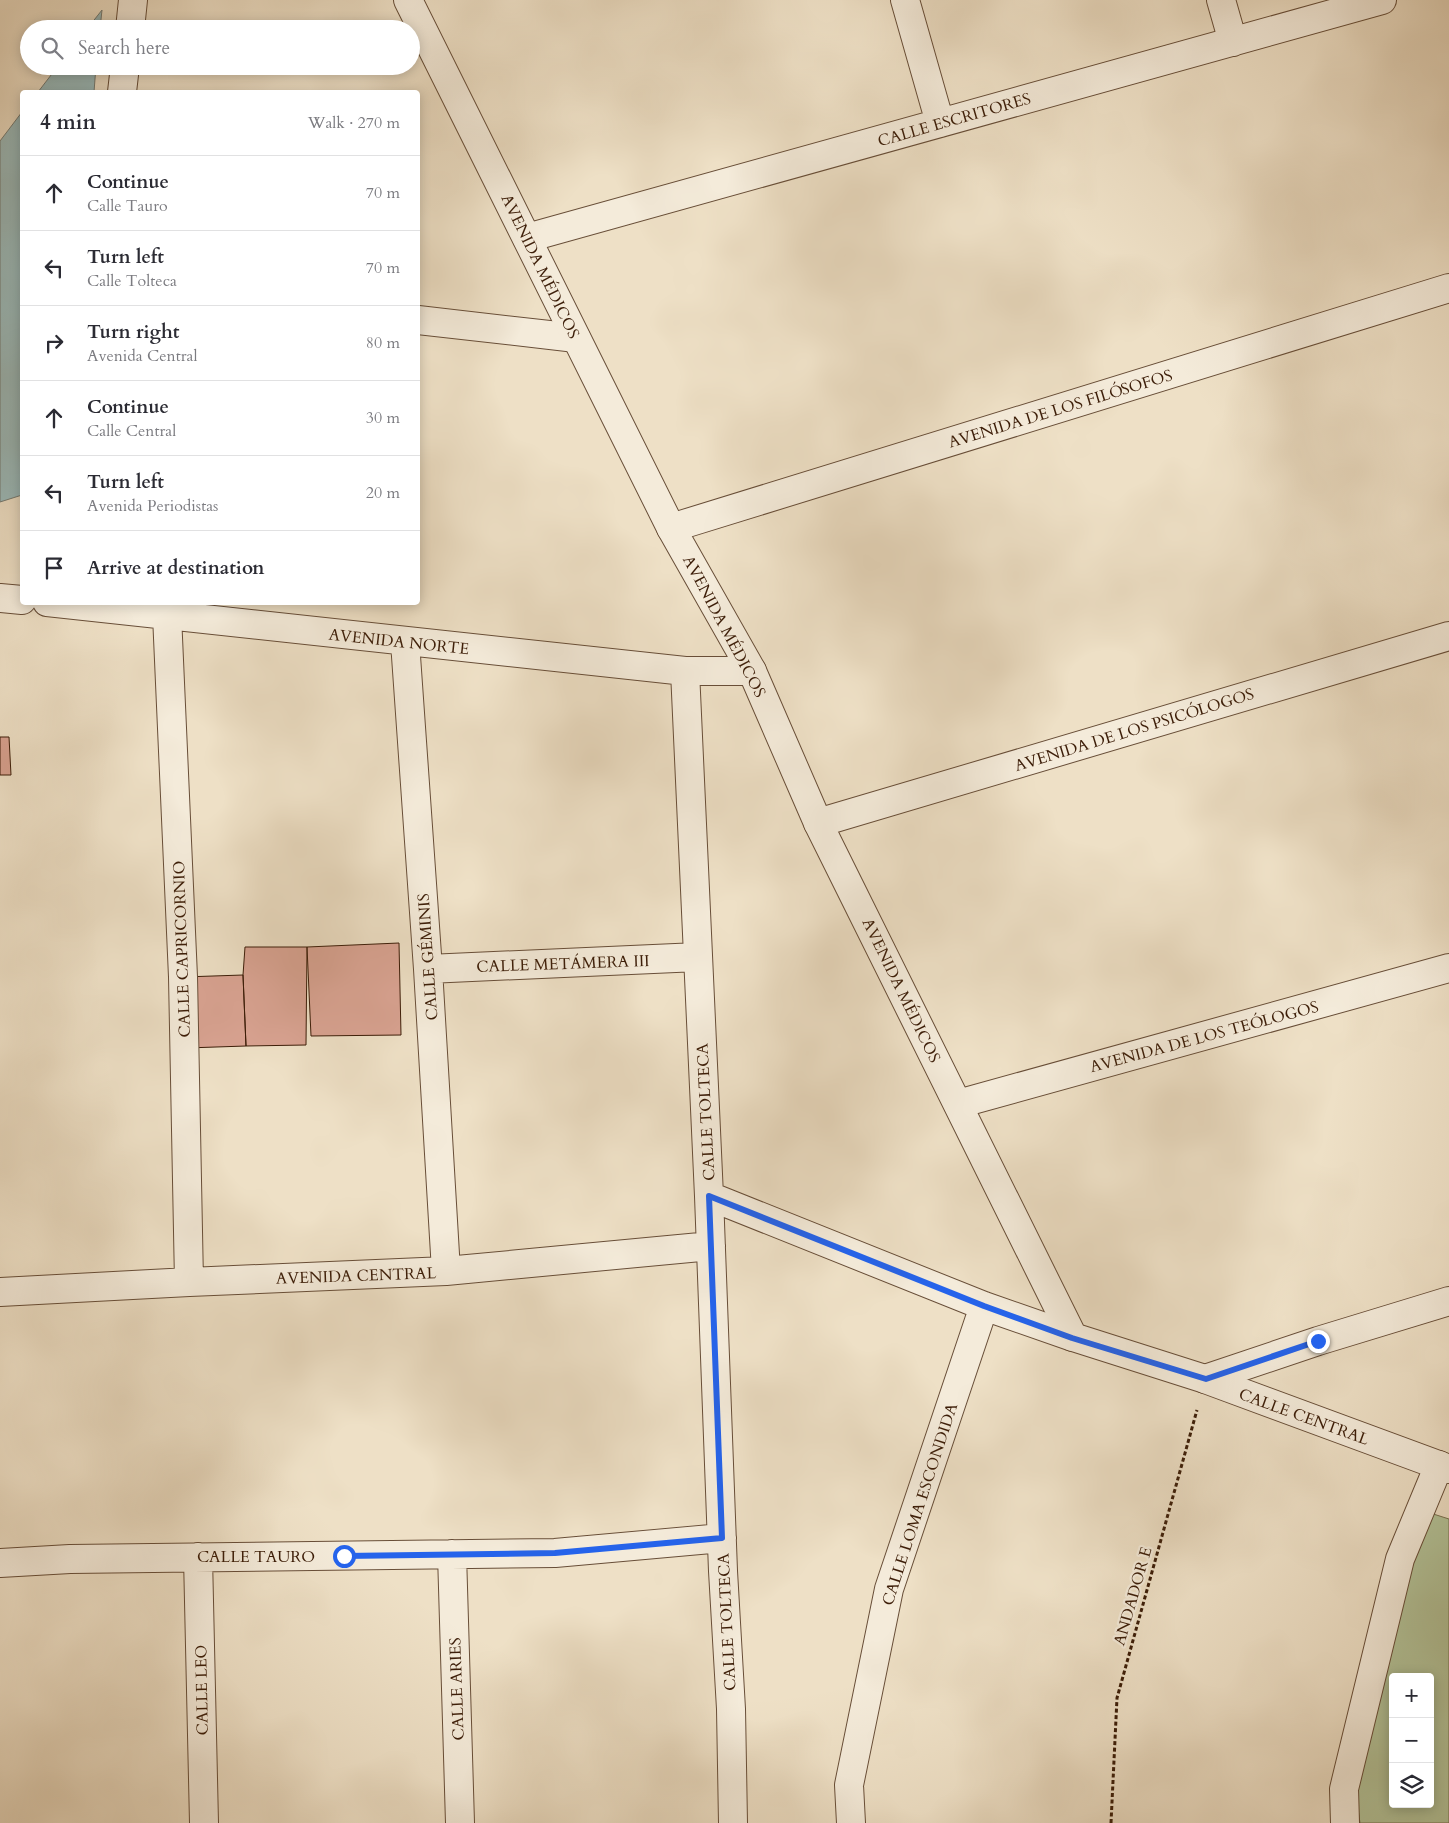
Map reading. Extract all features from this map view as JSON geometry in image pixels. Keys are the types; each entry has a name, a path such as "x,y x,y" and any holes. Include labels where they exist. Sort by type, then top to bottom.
{"street":[{"path":"131,20 133,0"},
{"name":"AVENIDA MÉDICOS","path":"408,0 418,20"},
{"path":"905,0 940,123"},
{"path":"1221,0 1233,42"},
{"name":"CALLE ESCRITORES","path":"527,238 1382,0"},
{"name":"AVENIDA MÉDICOS","path":"420,24 671,528 752,671 818,823 1072,1338"},
{"path":"122,90 124,75"},
{"name":"AVENIDA DE LOS FILÓSOFOS","path":"671,528 1449,288"},
{"path":"420,320 576,338"},
{"path":"0,598 20,600"},
{"name":"AVENIDA NORTE","path":"74,605 685,671 752,671"},
{"name":"CALLE CAPRICORNIO","path":"167,615 183,977 189,1282"},
{"name":"AVENIDA DE LOS PSICÓLOGOS","path":"818,823 1449,636"},
{"name":"CALLE GÉMINIS","path":"405,642 428,969 446,1271"},
{"name":"CALLE TOLTECA","path":"685,671 731,1709 734,1823"},
{"name":"CALLE METÁMERA III","path":"428,969 698,958"},
{"name":"AVENIDA DE LOS TEÓLOGOS","path":"958,1104 1449,968"},
{"path":"709,1196 984,1306 1072,1338"},
{"name":"AVENIDA CENTRAL","path":"0,1292 446,1271 711,1246"},
{"path":"1206,1379 1318,1341 1449,1301"},
{"name":"CALLE LOMA ESCONDIDA","path":"851,1823 849,1785 888,1589 984,1306"},
{"name":"CALLE CENTRAL","path":"1072,1338 1206,1379 1444,1467"},
{"path":"1345,1823 1344,1789 1400,1559 1444,1467"},
{"name":"CALLE TAURO","path":"0,1563 70,1559 555,1553 722,1538"},
{"name":"CALLE ARIES","path":"452,1554 460,1823"},
{"name":"CALLE LEO","path":"198,1557 204,1823"}],"path":[{"name":"ANDADOR E","path":"1111,1823 1117,1698 1206,1379"}],"green space":[{"path":"1427,1512 1449,1519 1449,1823 1360,1823 1356,1795 1404,1561"}],"water":[{"path":"102,10 101,20 94,20"},
{"path":"51,75 95,75 94,90 40,90"},
{"path":"20,115 20,496 0,502 0,141"}],"building":[{"path":"0,737 9,737 11,775 0,775"},
{"path":"399,943 401,1035 311,1036 307,947"},
{"path":"245,947 307,947 306,1045 246,1046 243,975"},
{"path":"243,975 246,1046 186,1048 183,977"}],"route":[{"path":"344,1556 555,1553 722,1538 709,1196 984,1306 1072,1338 1206,1379 1318,1341"}]}
